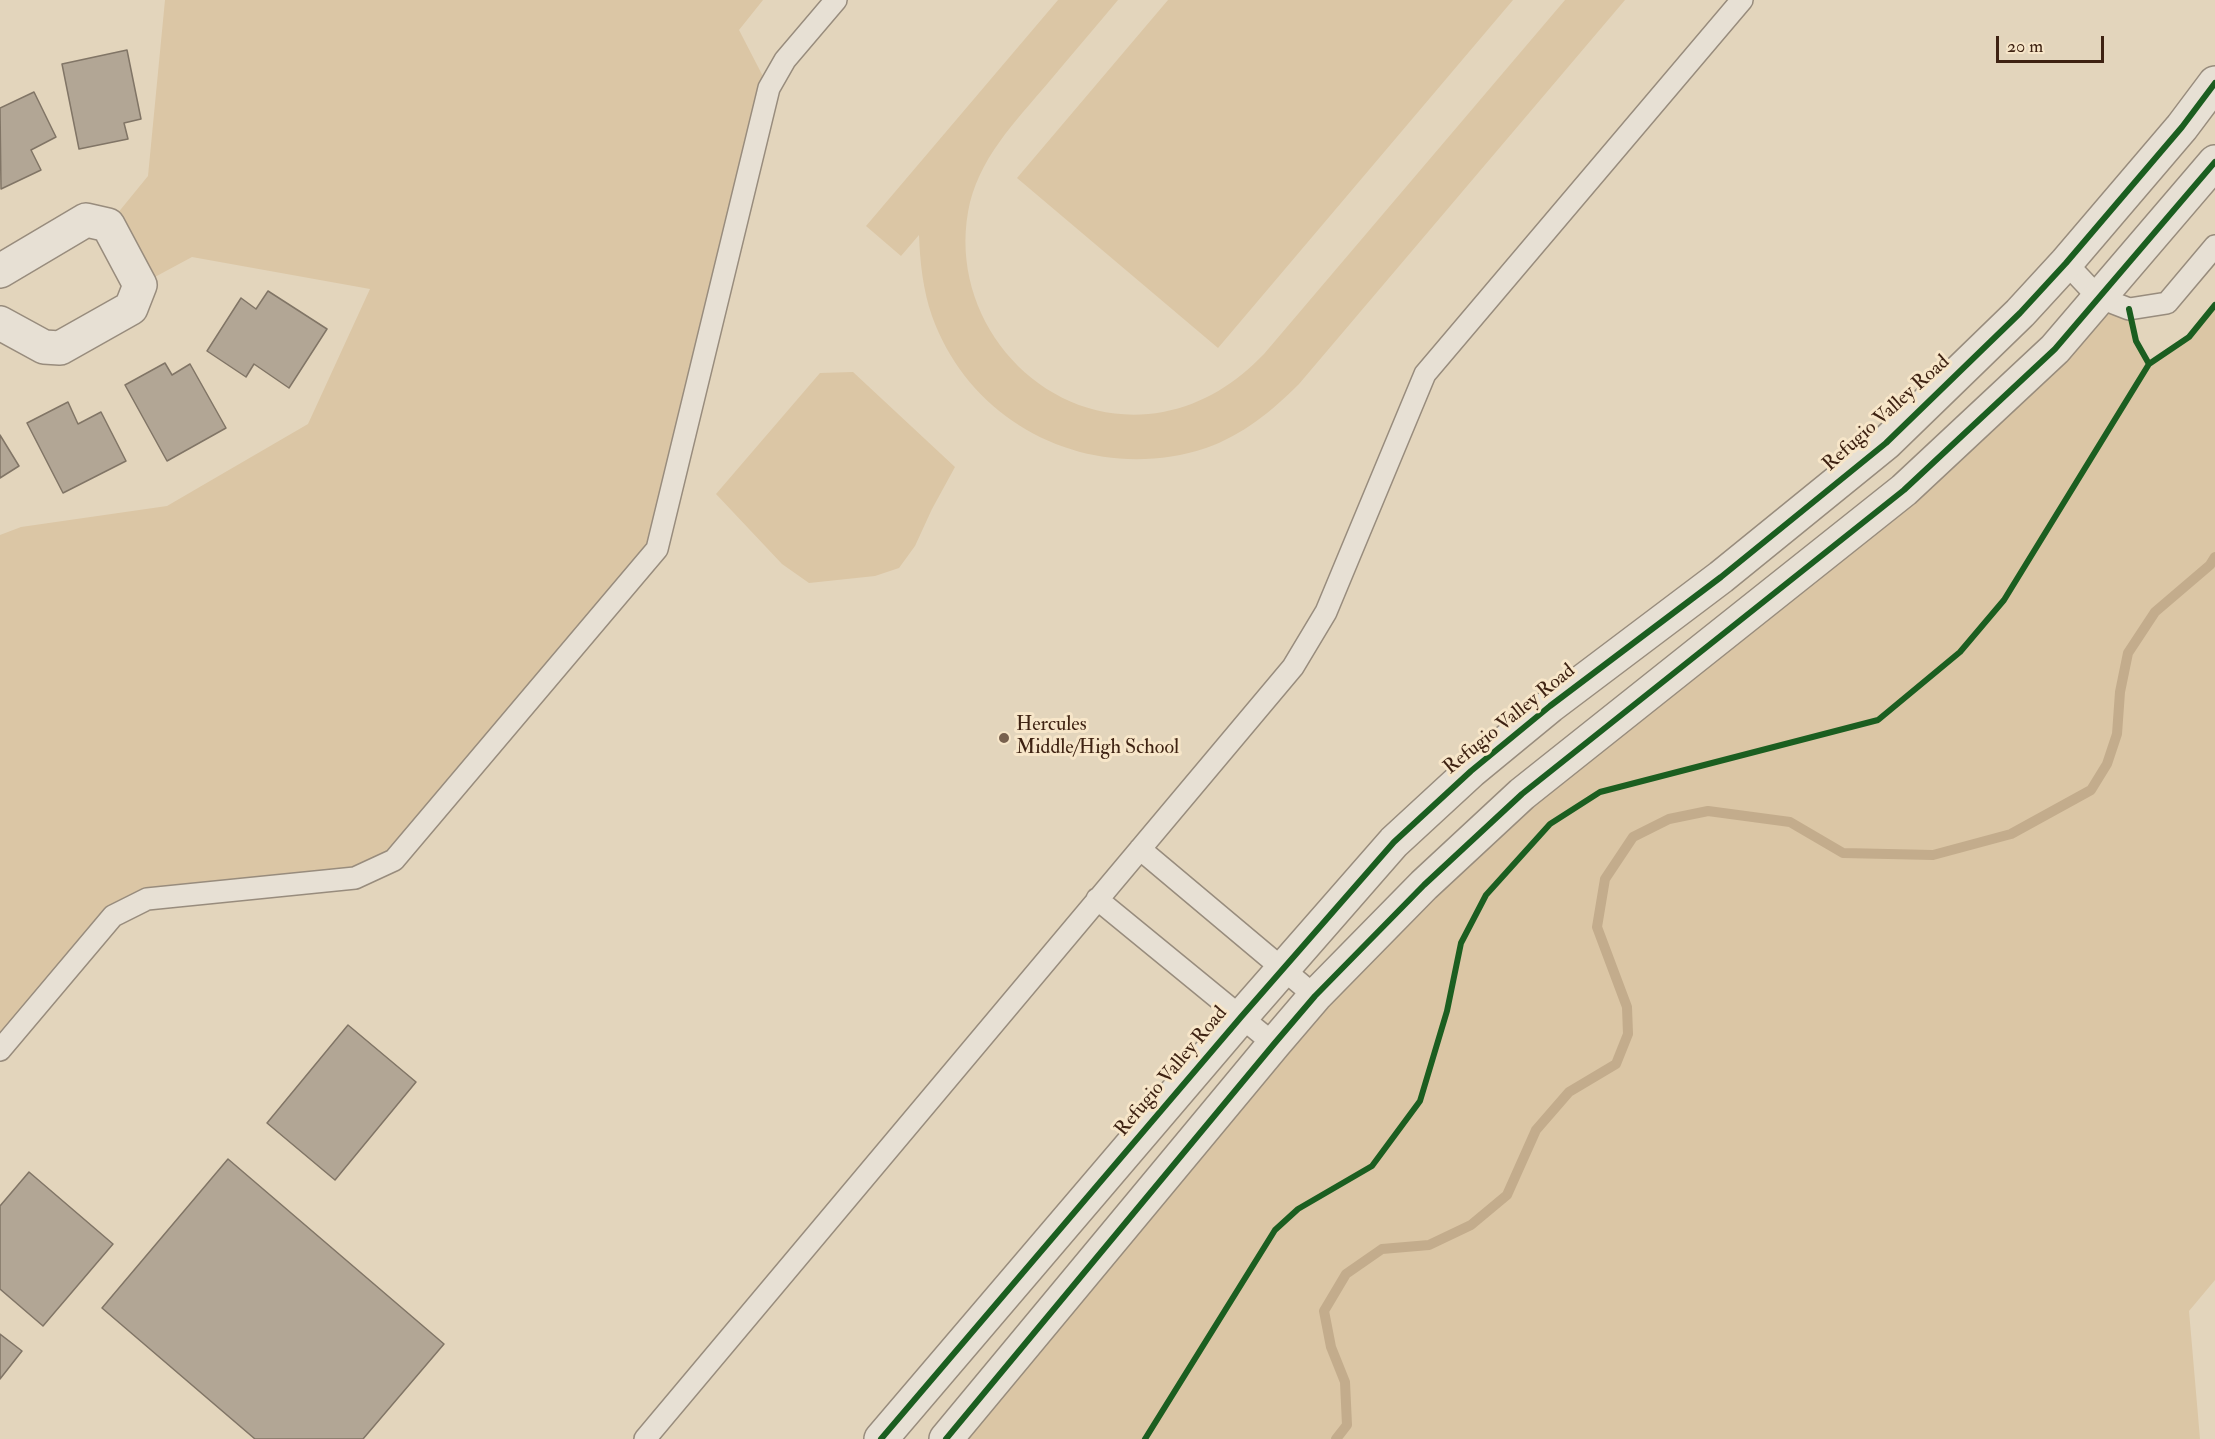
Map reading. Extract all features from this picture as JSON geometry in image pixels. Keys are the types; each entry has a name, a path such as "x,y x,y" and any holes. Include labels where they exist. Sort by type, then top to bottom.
{"street":[{"name":"Refugio Valley Road","path":"881,1439 1241,1017 1394,843 1471,771 1550,706 1721,577 1886,443 2020,313 2066,263 2182,127 2215,83"},
{"path":"946,1439 1274,1044 1316,996 1424,885 1522,794 1904,490 2055,349 2214,166"},
{"path":"0,271 86,220 108,225 140,285 131,308 60,348 44,347 0,323"}],"lane":[{"path":"0,1050 113,916 147,899 355,878 394,860 657,549 769,88 785,60 836,0"},
{"path":"645,1439 1293,667 1326,612 1425,374 1742,0"},
{"path":"2066,263 2098,297 2129,309 2167,303 2215,246"},
{"path":"1140,849 1316,996"},
{"path":"1097,899 1274,1044"}],"shaded area":[{"path":"165,0 763,0 739,30 769,88 657,549 394,860 355,878 147,899 113,916 0,1050 0,535 21,527 167,506 308,424 370,289 192,257 140,285 108,225 148,176"},
{"path":"1058,0 1118,0 1011,127 989,159 980,175 968,212 966,254 974,294 991,331 1015,363 1045,388 1081,406 1121,414 1163,412 1192,404 1218,391 1242,374 1264,354 1565,0 1625,0 1299,384 1278,404 1245,429 1206,448 1164,458 1122,459 1081,452 1042,438 1007,417 976,389 951,355 932,316 926,296 919,235 901,256 866,226"},
{"path":"1168,0 1513,0 1218,348 1017,178"},
{"path":"2098,297 2129,309 2136,341 2149,363 2189,337 2215,305 2215,1280 2189,1311 2200,1439 946,1439 1424,885 1904,490"},
{"path":"853,372 955,467 915,546 899,568 875,576 809,583 782,564 716,494 820,373"}],"building":[{"path":"127,50 141,119 124,123 128,139 79,149 62,64"},
{"path":"34,92 56,137 31,150 41,170 1,189 0,108"},
{"path":"268,291 327,329 289,388 254,364 246,377 207,351 241,298 256,309"},
{"path":"165,363 172,375 190,364 226,428 167,461 125,385"},
{"path":"68,402 78,424 101,412 126,461 63,493 27,423"},
{"path":"0,435 19,466 0,478"},
{"path":"348,1025 416,1082 335,1180 267,1123"},
{"path":"228,1159 444,1344 363,1439 255,1439 102,1308"},
{"path":"29,1172 113,1244 43,1326 0,1289 0,1206"},
{"path":"0,1334 22,1351 0,1379"}],"waterway":[{"path":"1336,1439 1347,1425 1345,1382 1331,1347 1324,1311 1346,1274 1382,1249 1429,1245 1471,1225 1507,1195 1536,1130 1569,1092 1616,1064 1628,1034 1627,1007 1597,927 1605,879 1633,837 1669,819 1708,811 1790,822 1843,853 1933,855 2011,834 2091,790 2107,764 2117,734 2120,692 2128,653 2155,612 2210,565 2215,557"}],"cycle path":[{"path":"881,1439 1241,1017 1394,842 1471,771 1550,706 1721,577 1886,443 2020,313 2066,263 2182,127 2215,83"},
{"path":"946,1439 1315,996 1424,885 1522,794 1904,490 2055,349 2215,162"},
{"path":"2129,309 2136,341 2149,364 2189,337 2215,305"},
{"path":"1145,1439 1275,1230 1298,1209 1372,1166 1420,1101 1447,1011 1461,943 1486,895 1550,824 1600,792 1878,720 1960,652 2004,600 2149,364"}],"place":[{"name":"Hercules Middle/High School","path":"1004,738"}]}
